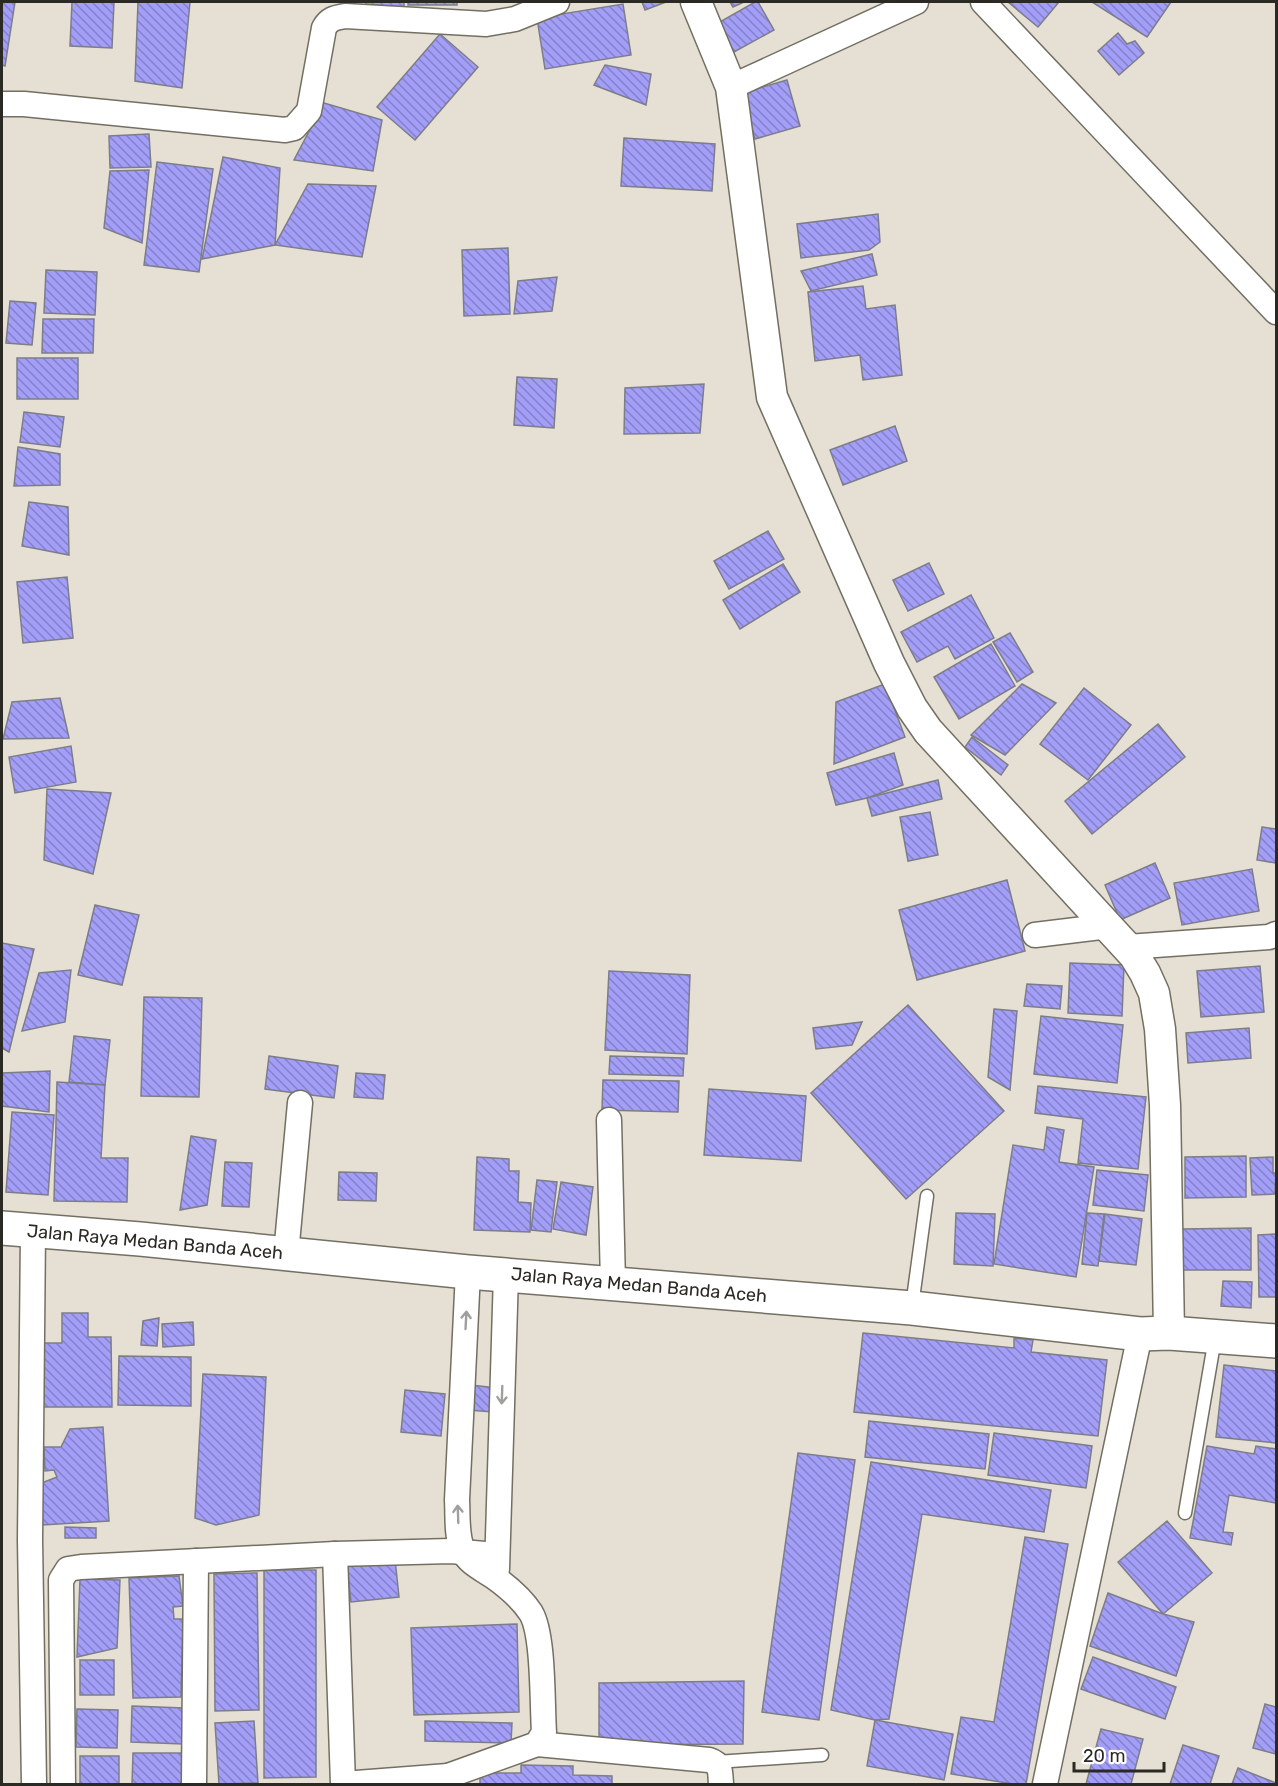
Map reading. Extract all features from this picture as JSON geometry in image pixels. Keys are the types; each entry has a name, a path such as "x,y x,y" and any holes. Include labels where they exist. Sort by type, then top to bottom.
{"highway":[{"name":"Jalan Raya Medan Banda Aceh","path":"17,1229 468,1272 613,1282 912,1308 1155,1333 1276,1341"}],"street":[{"path":"2,104 24,104 285,130 294,128 309,111 324,28 333,18 345,16 486,24 515,19 557,2"},
{"path":"696,2 731,87 772,397 889,663 912,708 928,731 1118,936 1140,964 1154,993 1160,1029 1165,1105 1155,1333 1045,1785"},
{"path":"731,87 916,2"},
{"path":"983,2 1276,312"},
{"path":"1035,935 1269,937 1276,934"},
{"path":"286,1254 300,1103"},
{"path":"609,1120 613,1282"},
{"path":"17,1229 30,1540 34,1785"},
{"path":"463,1552 458,1532 458,1500 468,1272"},
{"path":"496,1566 506,1274"},
{"path":"63,1785 61,1580 68,1569 81,1567 335,1554 463,1552 496,1566 531,1614 538,1630 544,1732 537,1744"},
{"path":"335,1554 343,1785 448,1780 537,1744 709,1760 718,1773"},
{"path":"194,1785 196,1561"}],"lane":[{"path":"912,1308 927,1196"},
{"path":"1185,1513 1215,1337"},
{"path":"718,1773 822,1755"}],"building":[{"path":"2,2 15,2 5,66 2,65"},
{"path":"72,2 114,2 112,48 70,46"},
{"path":"138,2 190,2 182,88 135,81"},
{"path":"366,2 404,2 404,8 366,7"},
{"path":"408,2 457,2 457,5 408,5"},
{"path":"642,2 666,2 645,10"},
{"path":"730,2 744,2 733,7"},
{"path":"758,2 774,30 734,52 718,23"},
{"path":"1008,2 1059,2 1038,27"},
{"path":"1092,2 1171,2 1147,37"},
{"path":"623,4 631,55 545,69 537,18"},
{"path":"1118,33 1127,44 1135,41 1144,53 1119,75 1098,51"},
{"path":"440,34 478,67 415,140 377,107"},
{"path":"605,65 651,74 646,105 594,85"},
{"path":"787,80 800,126 755,139 742,93"},
{"path":"324,103 382,120 373,171 294,160"},
{"path":"149,134 151,167 110,168 109,136"},
{"path":"624,138 715,144 712,191 621,186"},
{"path":"223,157 280,168 275,245 202,259"},
{"path":"157,162 213,169 199,272 144,265"},
{"path":"149,170 142,243 104,228 110,171"},
{"path":"308,184 376,186 362,257 275,245"},
{"path":"878,214 880,242 869,250 801,258 797,224"},
{"path":"508,248 510,314 464,316 462,250"},
{"path":"872,254 877,275 811,291 801,271"},
{"path":"46,270 97,272 95,315 44,313"},
{"path":"557,277 552,311 514,314 518,281"},
{"path":"863,286 866,309 895,305 902,375 863,380 860,355 815,361 808,292"},
{"path":"10,301 36,303 32,345 6,343"},
{"path":"43,319 94,319 93,353 42,353"},
{"path":"17,358 78,358 78,399 17,399"},
{"path":"517,377 557,379 554,428 514,425"},
{"path":"704,384 700,433 624,434 625,388"},
{"path":"24,412 64,417 60,447 20,442"},
{"path":"895,426 907,461 843,485 830,450"},
{"path":"18,447 60,454 60,485 14,486"},
{"path":"29,502 68,507 69,555 22,546"},
{"path":"768,531 784,559 729,589 714,561"},
{"path":"929,563 944,594 908,611 893,580"},
{"path":"783,564 800,592 740,629 723,600"},
{"path":"67,577 73,638 23,643 17,582"},
{"path":"971,595 994,638 955,659 948,646 917,662 901,632"},
{"path":"1010,633 1033,672 1017,682 993,642"},
{"path":"991,644 1015,686 959,719 934,677"},
{"path":"885,684 905,737 834,764 836,702"},
{"path":"1022,684 1056,703 1005,755 971,735"},
{"path":"1084,688 1131,725 1088,780 1040,744"},
{"path":"60,698 69,738 3,739 12,702"},
{"path":"1158,724 1185,757 1092,834 1065,801"},
{"path":"972,737 1008,765 1001,775 965,747"},
{"path":"71,746 76,782 15,793 9,757"},
{"path":"894,753 903,785 867,798 836,805 827,773"},
{"path":"938,780 942,799 872,816 867,798"},
{"path":"47,789 111,793 93,874 44,860"},
{"path":"930,812 938,855 908,861 900,817"},
{"path":"1262,827 1276,829 1276,863 1257,860"},
{"path":"1155,863 1170,898 1120,920 1105,885"},
{"path":"1252,869 1259,911 1182,925 1174,883"},
{"path":"1007,880 1025,951 917,980 899,910"},
{"path":"95,905 139,915 122,985 78,975"},
{"path":"2,943 34,949 9,1052 2,1048"},
{"path":"1070,963 1124,965 1122,1016 1068,1013"},
{"path":"1260,966 1264,1012 1201,1017 1197,971"},
{"path":"71,970 65,1022 22,1031 39,973"},
{"path":"609,971 690,975 687,1054 605,1050"},
{"path":"1027,984 1062,986 1060,1009 1024,1006"},
{"path":"144,997 202,998 199,1097 141,1096"},
{"path":"908,1005 1004,1111 906,1199 811,1093"},
{"path":"994,1009 1017,1011 1010,1090 988,1077"},
{"path":"1041,1016 1123,1025 1117,1083 1034,1074"},
{"path":"862,1022 852,1045 816,1049 813,1028"},
{"path":"1249,1028 1251,1058 1188,1063 1186,1033"},
{"path":"74,1036 110,1040 105,1085 69,1082"},
{"path":"269,1056 338,1066 334,1098 265,1089"},
{"path":"610,1056 684,1058 683,1076 609,1074"},
{"path":"50,1071 49,1112 2,1106 2,1073"},
{"path":"356,1073 385,1075 383,1099 354,1097"},
{"path":"603,1080 679,1081 678,1112 602,1110"},
{"path":"57,1082 105,1085 101,1158 128,1158 127,1202 54,1201"},
{"path":"1038,1086 1146,1097 1138,1169 1078,1163 1083,1119 1035,1113"},
{"path":"709,1089 806,1096 801,1161 704,1155"},
{"path":"12,1112 54,1115 48,1195 6,1192"},
{"path":"1047,1127 1064,1130 1059,1162 1094,1167 1076,1277 994,1264 1013,1145 1044,1150"},
{"path":"191,1136 216,1140 207,1205 180,1210"},
{"path":"1246,1156 1246,1197 1185,1198 1185,1157"},
{"path":"477,1157 509,1159 509,1171 519,1171 518,1202 531,1203 530,1232 474,1230"},
{"path":"1273,1157 1273,1173 1276,1173 1275,1194 1252,1195 1250,1158"},
{"path":"225,1162 252,1163 249,1207 222,1206"},
{"path":"1097,1170 1148,1175 1144,1211 1093,1205"},
{"path":"339,1172 377,1173 376,1201 338,1200"},
{"path":"537,1180 557,1182 551,1232 531,1230"},
{"path":"561,1182 593,1187 586,1235 553,1229"},
{"path":"956,1213 995,1214 993,1266 954,1264"},
{"path":"1087,1213 1104,1214 1098,1266 1082,1264"},
{"path":"1105,1214 1142,1219 1136,1265 1099,1261"},
{"path":"1251,1228 1251,1270 1181,1270 1181,1229"},
{"path":"1276,1234 1276,1297 1259,1297 1258,1235"},
{"path":"1223,1281 1252,1282 1251,1308 1221,1306"},
{"path":"62,1313 88,1313 88,1337 111,1337 112,1407 36,1407 35,1343 62,1343"},
{"path":"159,1318 157,1346 141,1345 143,1321"},
{"path":"193,1322 194,1345 163,1347 162,1324"},
{"path":"863,1333 1014,1348 1014,1338 1033,1340 1031,1352 1107,1360 1098,1436 854,1412"},
{"path":"119,1356 191,1357 191,1406 118,1405"},
{"path":"1224,1365 1276,1371 1276,1443 1216,1437"},
{"path":"203,1374 266,1377 259,1515 216,1525 195,1518"},
{"path":"471,1385 496,1388 493,1412 468,1410"},
{"path":"405,1390 445,1394 441,1436 401,1432"},
{"path":"869,1421 989,1434 985,1469 865,1457"},
{"path":"103,1427 109,1521 42,1525 39,1484 57,1477 54,1470 45,1471 44,1447 61,1447 70,1429"},
{"path":"994,1433 1092,1446 1086,1488 988,1475"},
{"path":"1207,1446 1254,1454 1256,1446 1276,1449 1276,1503 1229,1495 1223,1532 1233,1533 1231,1545 1190,1538"},
{"path":"798,1453 855,1460 819,1720 762,1712"},
{"path":"871,1462 1051,1490 1044,1532 922,1514 889,1719 875,1720 831,1710"},
{"path":"1167,1521 1212,1573 1163,1614 1118,1562"},
{"path":"65,1527 96,1528 96,1538 65,1538"},
{"path":"1025,1537 1068,1544 1026,1784 951,1774 961,1717 994,1722"},
{"path":"395,1559 399,1597 351,1602 347,1564"},
{"path":"264,1570 316,1570 316,1777 264,1778"},
{"path":"257,1573 259,1710 215,1711 214,1574"},
{"path":"179,1576 183,1606 173,1607 174,1619 183,1619 181,1697 133,1698 129,1578"},
{"path":"80,1579 120,1580 117,1648 77,1657"},
{"path":"1108,1593 1163,1614 1194,1622 1176,1676 1090,1646"},
{"path":"517,1624 519,1712 414,1715 411,1628"},
{"path":"1093,1657 1176,1687 1165,1719 1081,1689"},
{"path":"80,1660 114,1660 114,1695 80,1695"},
{"path":"744,1681 743,1744 599,1745 599,1683"},
{"path":"1265,1704 1276,1707 1276,1754 1253,1748"},
{"path":"132,1706 184,1708 183,1744 131,1742"},
{"path":"77,1709 118,1710 117,1748 76,1747"},
{"path":"875,1720 953,1734 944,1780 867,1766"},
{"path":"254,1721 258,1783 219,1784 215,1723"},
{"path":"425,1721 512,1723 511,1743 425,1741"},
{"path":"1101,1729 1143,1739 1131,1784 1086,1784"},
{"path":"1183,1745 1219,1756 1210,1784 1170,1784"},
{"path":"133,1753 184,1753 184,1784 132,1784"},
{"path":"80,1756 119,1756 119,1784 80,1784"},
{"path":"521,1765 573,1766 573,1775 612,1776 612,1784 480,1784 480,1773 521,1773"},
{"path":"1238,1768 1276,1783 1276,1784 1232,1784"}]}
